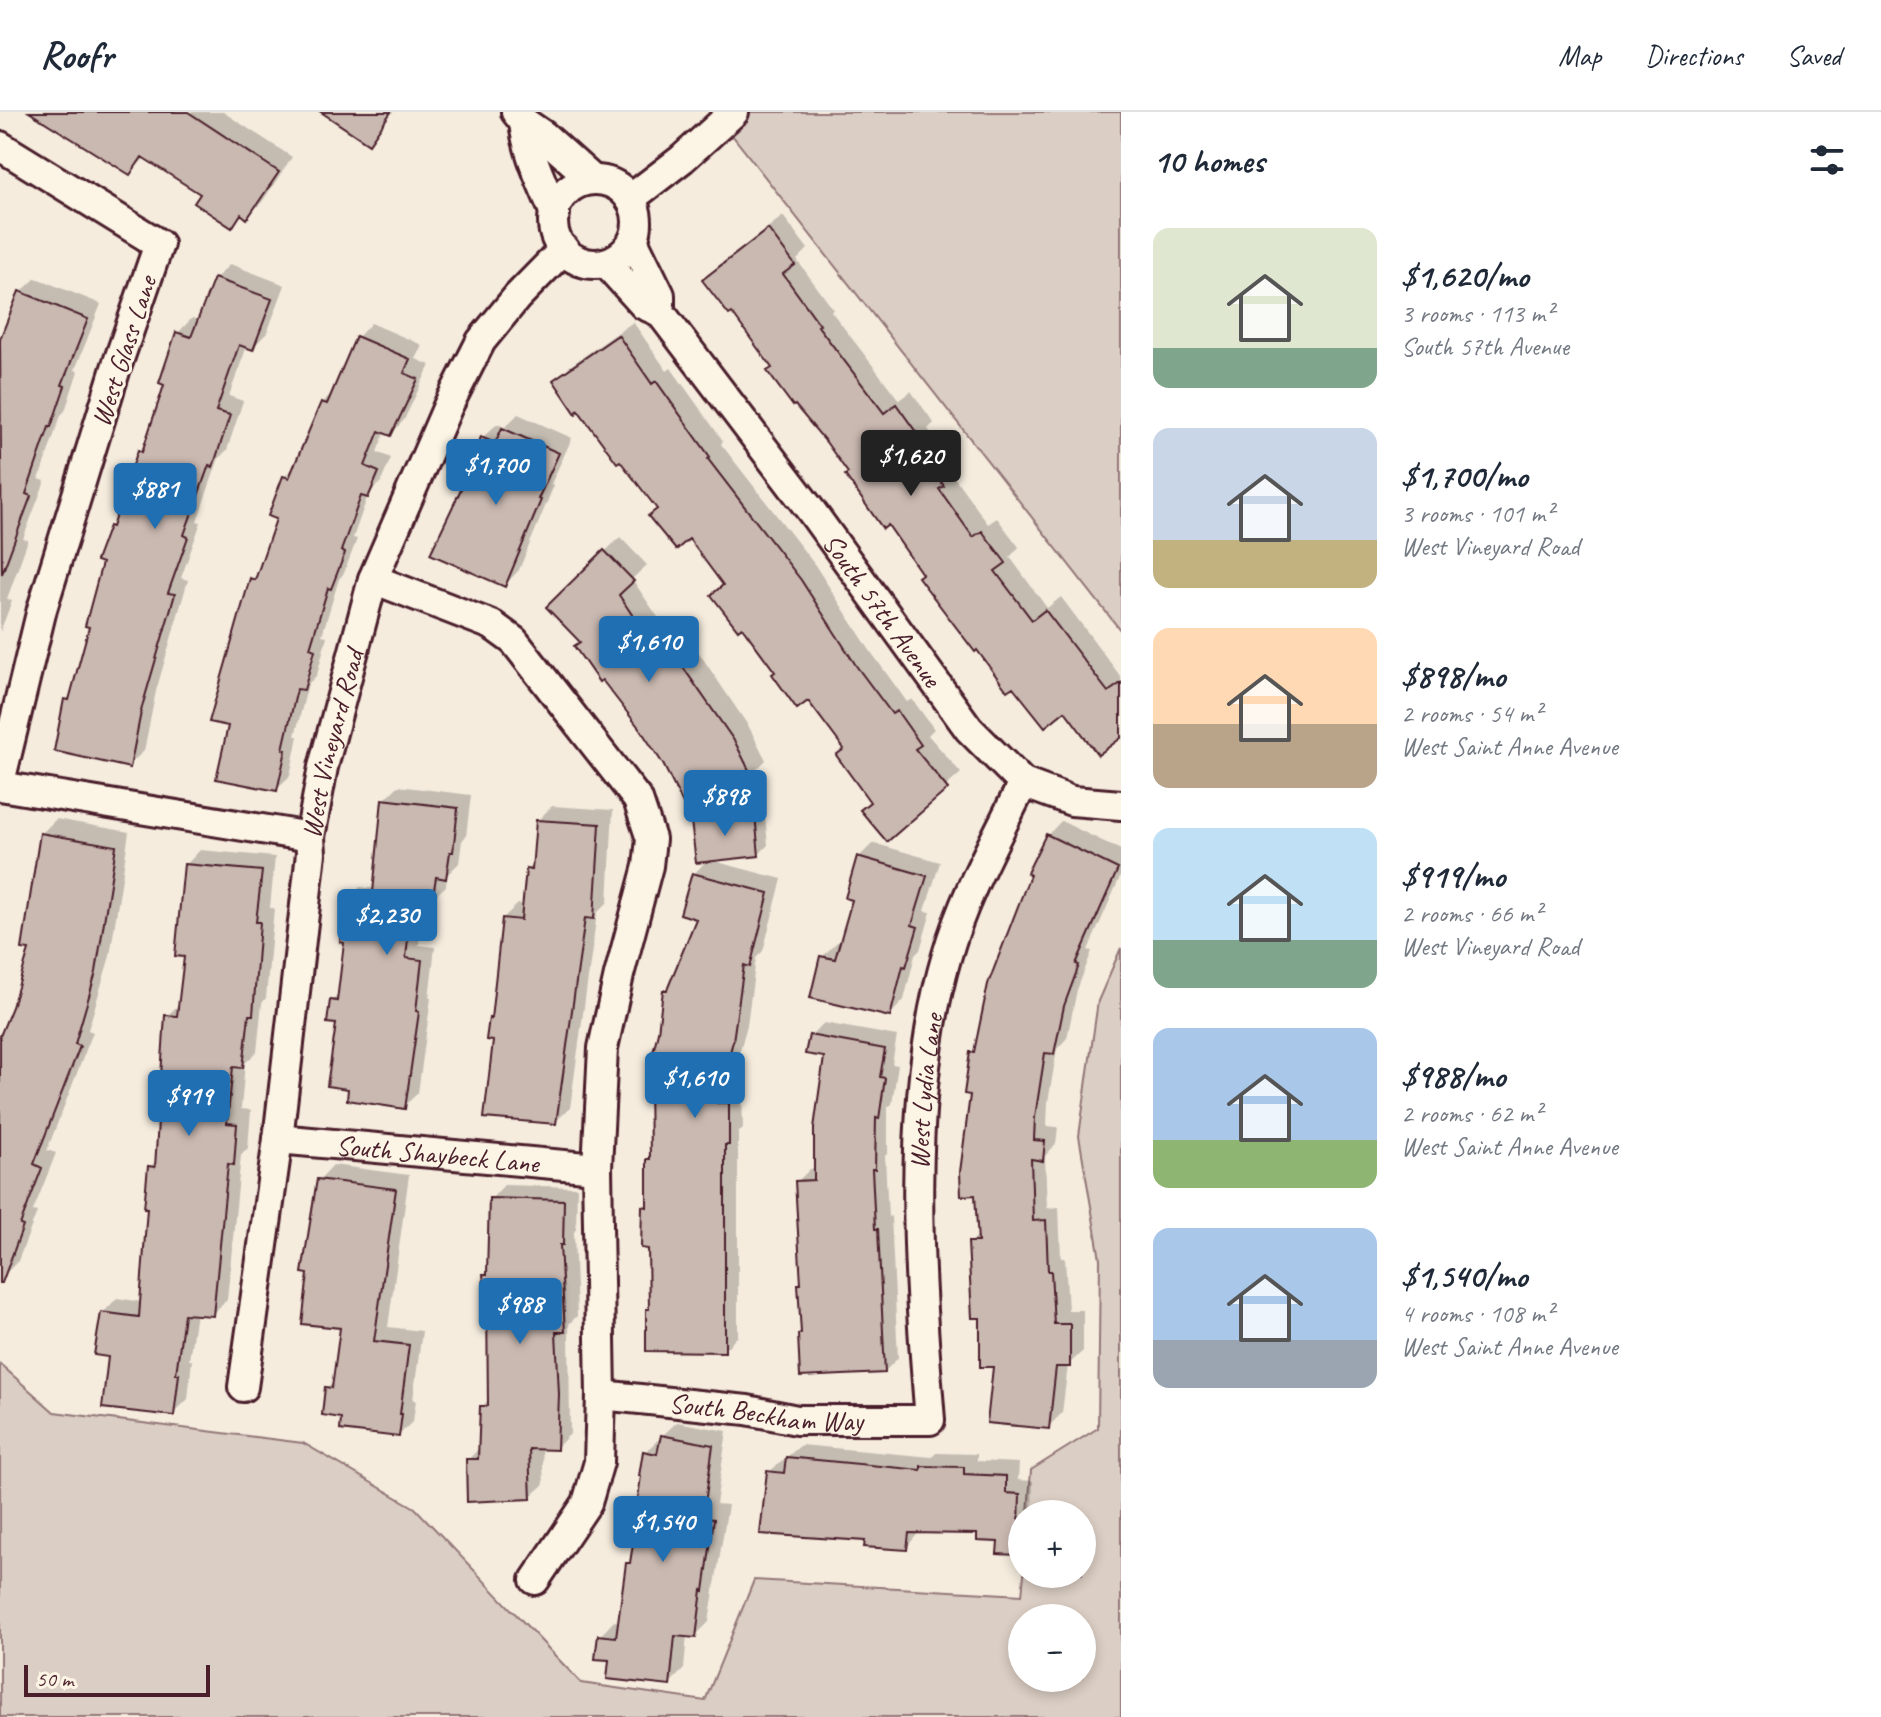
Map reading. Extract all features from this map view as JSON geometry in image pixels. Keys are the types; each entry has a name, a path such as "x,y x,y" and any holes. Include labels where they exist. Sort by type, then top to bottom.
{"street":[{"path":"633,240 617,258 606,263 583,262 564,249 555,232 559,201 580,183 593,180 615,185 630,199 682,159 734,112"},
{"path":"520,117 593,180"},
{"path":"520,117 526,144 555,214"},
{"name":"West Glass Lane","path":"0,146 159,244 116,368 42,609 0,784"},
{"name":"South 57th Avenue","path":"630,199 637,219 633,240 660,295 660,312"},
{"name":"West Vineyard Road","path":"243,1387 278,1139 311,853 310,837 323,767 373,579 448,406 481,341 517,297 564,249"},
{"name":"South 57th Avenue","path":"606,263 644,305 660,312 812,512 969,729 1023,783 1072,801 1121,805"},
{"path":"373,579 492,625 514,641 638,800 651,839 648,866 603,1048 597,1168 601,1395 599,1462 587,1503 535,1580"},
{"name":"West Lydia Lane","path":"930,1420 924,1342 919,1178 921,1105 930,1029 947,955 971,890 1023,783"},
{"path":"0,784 310,837"},
{"name":"South Shaybeck Lane","path":"278,1139 597,1168"},
{"name":"South Beckham Way","path":"601,1395 747,1410 797,1420 930,1420"}],"shaded area":[{"path":"714,112 1121,112 1121,631"},
{"path":"1121,948 1121,1717 0,1717 0,1364 54,1412 303,1443 415,1508 581,1683 705,1701 754,1580 1022,1595 1023,1588 1096,1588 1096,1500 1029,1500 1031,1470 1098,1428 1100,1259 1079,1136 1098,1001"}],"building":[{"path":"29,112 188,112 279,172 247,219 241,214 232,228 194,203 200,194 142,157 130,175"},
{"path":"321,112 391,112 369,144"},
{"path":"768,229 795,265 783,274 818,326 884,413 896,404 921,439 914,444 944,486 939,489 973,537 982,531 1006,563 995,571 1032,620 1045,610 1108,692 1121,683 1121,738 1098,755 1065,711 1045,727 1013,687 1007,691 918,577 922,574 888,525 883,529 826,442 767,371 772,368 732,313 729,315 702,280"},
{"path":"214,278 272,299 253,350 239,345 216,411 230,415 213,467 209,465 184,535 188,537 168,593 175,594 142,707 130,768 54,751 64,699 69,700 89,627 85,626 102,563 96,561 109,526 112,527 138,450 142,452 164,385 159,383 176,332 191,337"},
{"path":"19,291 88,319 62,385 65,386 26,494 31,496 2,574 0,339"},
{"path":"618,335 652,384 656,381 710,457 708,459 801,580 857,667 892,714 897,711 921,745 915,749 948,789 887,842 860,810 870,802 836,755 844,749 808,701 797,709 742,627 738,630 711,595 723,585 689,539 676,550 648,516 657,509 620,461 617,463 578,410 576,414 553,380"},
{"path":"356,336 410,359 404,373 418,379 391,436 379,431 365,466 379,472 368,498 361,496 341,551 345,553 331,589 328,588 310,648 315,650 304,690 297,689 277,791 216,779 228,726 209,722 250,578 255,580 276,519 268,516 283,476 289,478 321,402 327,404"},
{"path":"502,428 559,453 505,587 430,554 474,462 470,460 481,437 495,443"},
{"path":"604,550 634,581 619,595 656,651 667,642 680,658 678,660 735,742 752,776 686,810 663,764 640,729 602,680 599,682 574,646 580,642 546,607"},
{"path":"382,799 458,808 453,852 450,852 446,879 436,877 432,902 412,899 406,958 422,960 416,1011 419,1012 405,1109 347,1100 348,1089 327,1086 336,1024 327,1023 330,1000 337,1001 344,943 340,942 344,900 372,903"},
{"path":"755,814 759,856 696,863 691,821"},
{"path":"536,820 600,824 594,919 585,918 556,1124 484,1118 493,1041 486,1040 502,918 521,920 526,869 532,870"},
{"path":"40,833 116,846 96,972 75,1044 80,1046 34,1164 42,1168 0,1283 0,1036 29,950 22,949"},
{"path":"1046,834 1118,869 1076,964 1079,965 1064,1006 1054,1054 1045,1053 1035,1117 1034,1140 1045,1141 1043,1161 1031,1159 1033,1221 1046,1220 1054,1324 1070,1324 1070,1367 1056,1367 1049,1429 987,1423 993,1367 980,1367 980,1318 972,1318 968,1242 978,1242 975,1195 961,1196 960,1172 970,1095 964,1094 970,1052 974,1052 988,984 1030,875 1027,873"},
{"path":"857,856 927,876 912,925 918,927 906,967 903,966 890,1017 810,998 820,956 835,959 852,900 845,898"},
{"path":"184,864 262,871 256,922 260,922 253,1015 249,1015 243,1068 233,1067 227,1123 237,1124 234,1165 228,1164 213,1316 184,1314 174,1416 102,1408 108,1357 94,1355 101,1312 139,1317 147,1208 144,1208 148,1166 155,1167 165,1015 177,1016 184,957 175,956"},
{"path":"692,873 769,893 750,967 744,965 733,1041 717,1103 729,1103 729,1145 725,1145 725,1352 646,1351 648,1249 641,1248 642,1206 647,1207 647,1159 650,1159 649,1081 646,1080 658,1032 663,990 667,990 696,919 680,914"},
{"path":"809,1035 885,1049 880,1077 885,1078 879,1119 876,1118 875,1169 872,1169 885,1373 800,1377 798,1284 801,1284 795,1181 814,1180 814,1128 824,1057 805,1054"},
{"path":"317,1179 396,1189 374,1341 409,1345 399,1437 340,1430 341,1418 322,1415 325,1387 332,1388 340,1328 302,1324 308,1274 302,1273"},
{"path":"489,1198 564,1200 563,1245 560,1245 565,1332 556,1332 559,1394 557,1450 529,1449 531,1499 467,1502 466,1459 478,1459 480,1406 488,1406 487,1298 483,1274 487,1274"},
{"path":"661,1435 713,1445 703,1518 714,1519 696,1638 675,1636 670,1686 607,1679 609,1660 595,1659 598,1635 616,1637 626,1563 630,1563 638,1512 643,1451 657,1454"},
{"path":"786,1457 921,1470 921,1466 964,1467 964,1474 1006,1476 1006,1493 1020,1494 1020,1500 1008,1500 1008,1555 997,1554 998,1542 977,1541 977,1534 909,1533 907,1550 864,1547 865,1541 760,1534 767,1471 784,1473"}]}
